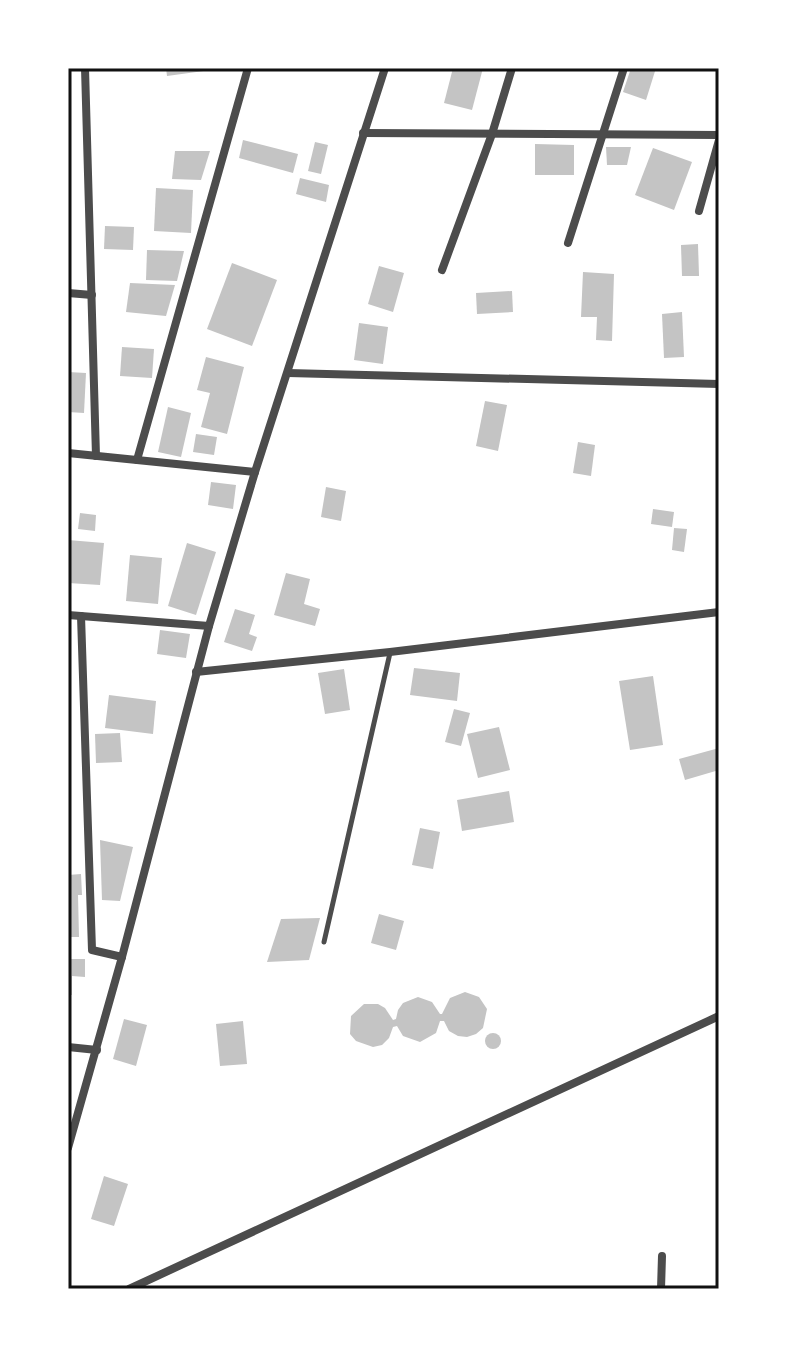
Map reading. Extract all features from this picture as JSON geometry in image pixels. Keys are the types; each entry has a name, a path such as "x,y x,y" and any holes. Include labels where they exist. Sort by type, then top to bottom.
{"street":[{"path":"85,68 96,456"},
{"path":"137,460 248,68"},
{"path":"68,1148 97,1050 209,626 255,472 385,68"},
{"path":"442,270 492,134 512,68"},
{"path":"568,243 624,68"},
{"path":"363,133 719,138 699,211"},
{"path":"68,293 92,295"},
{"path":"288,373 719,384"},
{"path":"68,453 255,472"},
{"path":"196,672 719,612"},
{"path":"68,615 209,626"},
{"path":"81,616 92,950 122,957"},
{"path":"129,1289 719,1016"},
{"path":"68,1047 97,1050"},
{"path":"661,1289 662,1256"}],"lane":[{"path":"324,942 390,652"}],"building":[{"path":"166,68 211,68 211,70 167,76"},
{"path":"453,68 483,68 472,110 444,103"},
{"path":"631,68 656,68 646,100 623,92"},
{"path":"243,140 298,154 293,173 239,158"},
{"path":"315,142 328,145 321,174 308,171"},
{"path":"535,144 574,145 574,175 535,175"},
{"path":"606,147 631,147 627,165 607,165"},
{"path":"653,148 692,162 674,210 635,195"},
{"path":"175,151 210,151 201,180 172,179"},
{"path":"300,178 329,185 326,202 296,194"},
{"path":"156,188 193,190 191,233 154,231"},
{"path":"105,226 134,227 133,250 104,249"},
{"path":"698,244 699,276 682,276 681,245"},
{"path":"147,250 184,251 177,281 146,280"},
{"path":"232,263 277,280 252,346 207,329"},
{"path":"379,266 404,273 393,312 368,304"},
{"path":"583,272 614,274 612,341 596,340 597,317 581,317"},
{"path":"130,283 175,285 166,316 126,312"},
{"path":"512,291 513,312 477,314 476,293"},
{"path":"682,312 684,357 664,358 662,314"},
{"path":"359,323 388,327 383,364 354,360"},
{"path":"122,347 154,349 152,378 120,376"},
{"path":"206,357 244,367 227,434 201,427 210,393 197,390"},
{"path":"68,372 86,373 84,413 68,412"},
{"path":"485,401 507,405 498,451 476,446"},
{"path":"168,407 191,413 181,457 158,452"},
{"path":"196,434 217,437 214,455 193,452"},
{"path":"578,442 595,445 591,476 573,473"},
{"path":"211,482 236,485 233,509 208,505"},
{"path":"326,487 346,491 341,521 321,517"},
{"path":"653,509 674,512 672,527 651,524"},
{"path":"80,513 96,515 95,531 78,529"},
{"path":"674,528 687,529 684,552 672,550"},
{"path":"68,540 104,543 100,585 68,583"},
{"path":"187,543 216,552 196,615 168,606"},
{"path":"130,555 162,558 158,604 126,601"},
{"path":"286,573 310,579 304,604 320,609 315,626 274,615"},
{"path":"235,609 255,615 249,634 257,637 252,651 224,642"},
{"path":"160,630 190,634 186,658 157,654"},
{"path":"414,668 460,673 457,701 410,695"},
{"path":"344,669 350,710 325,714 318,673"},
{"path":"653,676 663,745 630,750 619,681"},
{"path":"109,695 156,701 153,734 105,728"},
{"path":"454,709 470,713 461,746 445,742"},
{"path":"499,727 510,770 478,778 467,734"},
{"path":"120,733 122,762 96,763 95,734"},
{"path":"719,748 719,770 685,780 679,759"},
{"path":"509,791 514,822 462,831 457,800"},
{"path":"420,828 440,832 433,869 412,865"},
{"path":"100,840 133,847 120,901 102,900"},
{"path":"81,874 79,937 68,937 68,875"},
{"path":"379,914 404,921 396,950 371,943"},
{"path":"320,918 309,960 267,962 281,919"},
{"path":"68,959 85,959 85,977 72,976 72,995 68,995"},
{"path":"465,992 479,997 487,1009 483,1028 476,1034 458,1036 449,1031 444,1021 440,1021 436,1033 420,1042 403,1036 397,1026 393,1027 382,1045 373,1047 356,1041 350,1034 351,1016 364,1004 378,1004 393,1020 403,1003 418,997 432,1002 442,1014 450,998"},
{"path":"124,1019 147,1025 136,1066 113,1059"},
{"path":"243,1021 247,1064 220,1066 216,1024"},
{"path":"490,1033 496,1033 501,1041 499,1047 490,1049 485,1044 485,1038"},
{"path":"104,1176 128,1184 114,1226 91,1219"}]}
